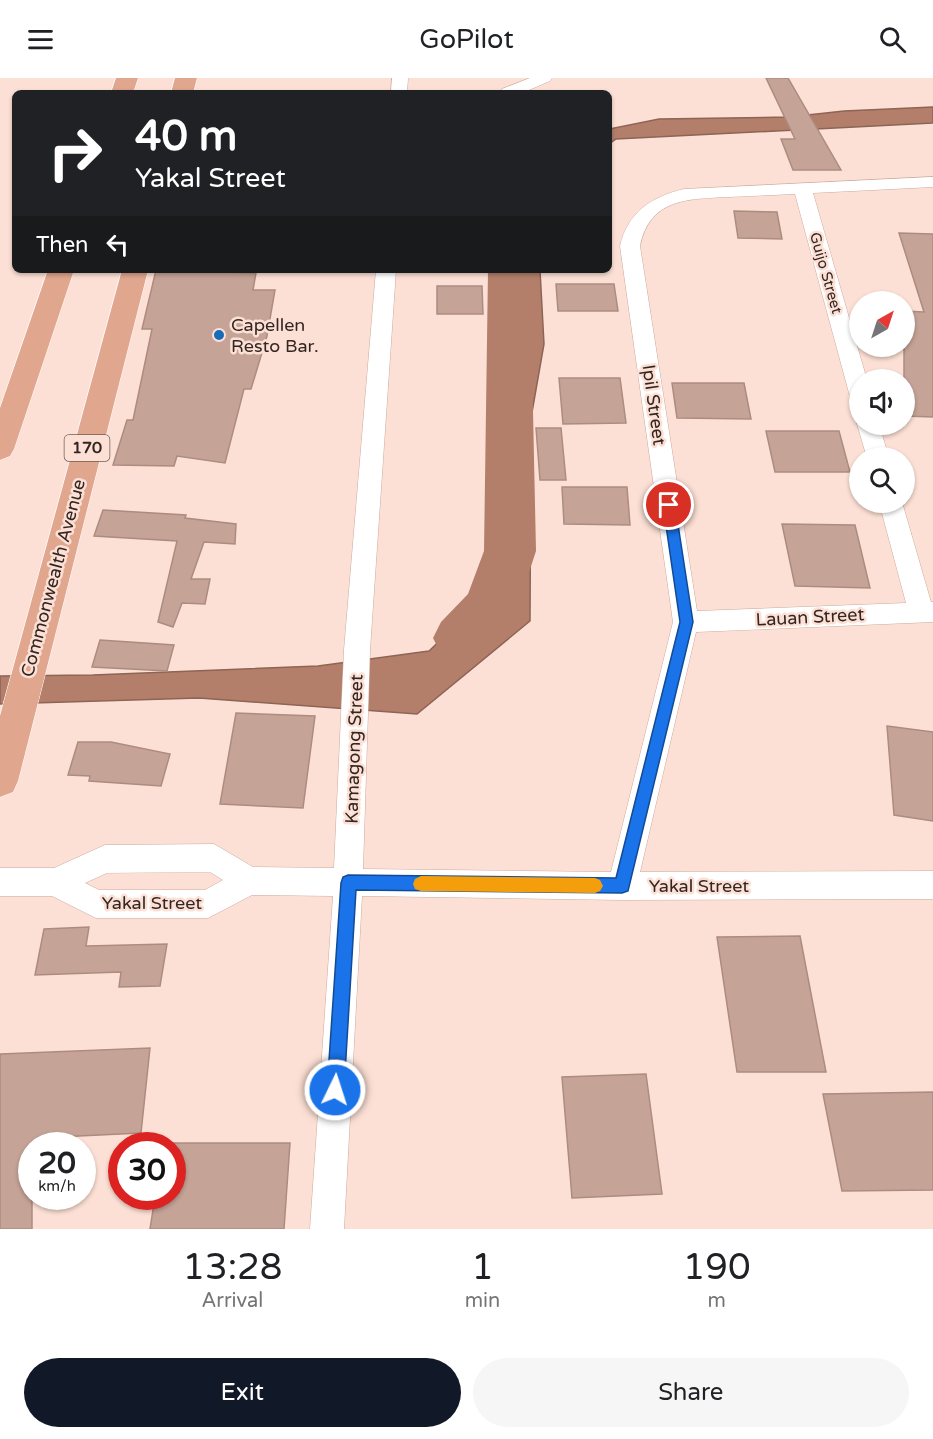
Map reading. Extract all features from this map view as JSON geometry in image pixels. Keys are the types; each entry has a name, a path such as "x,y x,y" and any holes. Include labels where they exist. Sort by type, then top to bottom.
{"main road":[{"path":"0,449 60,273"},
{"name":"Commonwealth Avenue","path":"0,781 134,273"}],"street":[{"path":"515,90 544,78"},
{"name":"Ipil Street","path":"622,886 686,622 630,246 633,230 643,215 660,202 684,194 933,182"},
{"name":"Guijo Street","path":"802,188 853,369"},
{"name":"Kamagong Street","path":"327,1229 348,883 357,650 386,273"},
{"path":"894,513 927,612"},
{"name":"Lauan Street","path":"686,622 927,612"},
{"name":"Yakal Street","path":"0,882 55,882 105,859 214,858 249,881"},
{"name":"Yakal Street","path":"55,882 96,904 208,904 249,881 622,886 933,885"}],"shaded area":[{"path":"933,107 933,123 616,139 612,142 612,128 659,119 789,117 844,111"},
{"path":"507,273 540,273 544,344 531,418 530,621 417,714 199,698 0,704 0,676 93,675 318,666 429,651 497,586 516,541"}],"building":[{"path":"766,78 788,78 841,170 793,170 781,139 795,139"},
{"path":"734,211 777,212 782,239 738,238"},
{"path":"899,233 933,234 933,417 915,416 915,369 904,369 904,357 915,357 915,312 924,312"},
{"path":"155,273 256,273 253,290 275,290 267,336 251,389 244,389 225,463 177,456 174,466 113,465 127,420 133,420 152,329 142,329"},
{"path":"556,284 614,284 618,311 558,311"},
{"path":"437,286 482,286 483,314 437,314"},
{"path":"559,378 620,378 626,423 563,424"},
{"path":"672,383 744,383 751,419 677,418"},
{"path":"536,428 561,428 566,480 540,480"},
{"path":"766,431 839,431 849,472 775,472"},
{"path":"562,487 627,487 630,525 564,524"},
{"path":"103,510 186,515 185,518 236,524 235,544 204,542 191,579 210,579 205,604 182,603 173,627 158,622 177,541 94,536"},
{"path":"782,524 855,525 870,588 795,586"},
{"path":"100,640 174,645 167,671 92,667"},
{"path":"236,713 315,716 303,808 220,804"},
{"path":"887,726 933,732 933,821 894,815"},
{"path":"78,742 111,742 170,754 161,786 89,781 90,776 68,775"},
{"path":"89,927 86,946 167,944 160,986 119,987 121,972 35,975 44,929"},
{"path":"800,936 826,1072 737,1072 717,937"},
{"path":"150,1048 141,1132 108,1132 108,1135 96,1135 96,1132 18,1132 18,1210 32,1210 32,1229 0,1229 0,1054"},
{"path":"646,1074 662,1194 572,1198 562,1077"},
{"path":"933,1092 933,1190 842,1191 823,1094"},
{"path":"186,1143 290,1143 284,1229 150,1229 153,1210 186,1210"}],"waterway":[{"path":"460,638 491,606 510,551 509,273"}],"slow traffic":[{"path":"421,884 595,886"}],"place":[{"name":"Capellen Resto Bar.","path":"219,335"}],"route":[{"path":"335,1090 348,883 622,886 686,622 669,505"}]}
